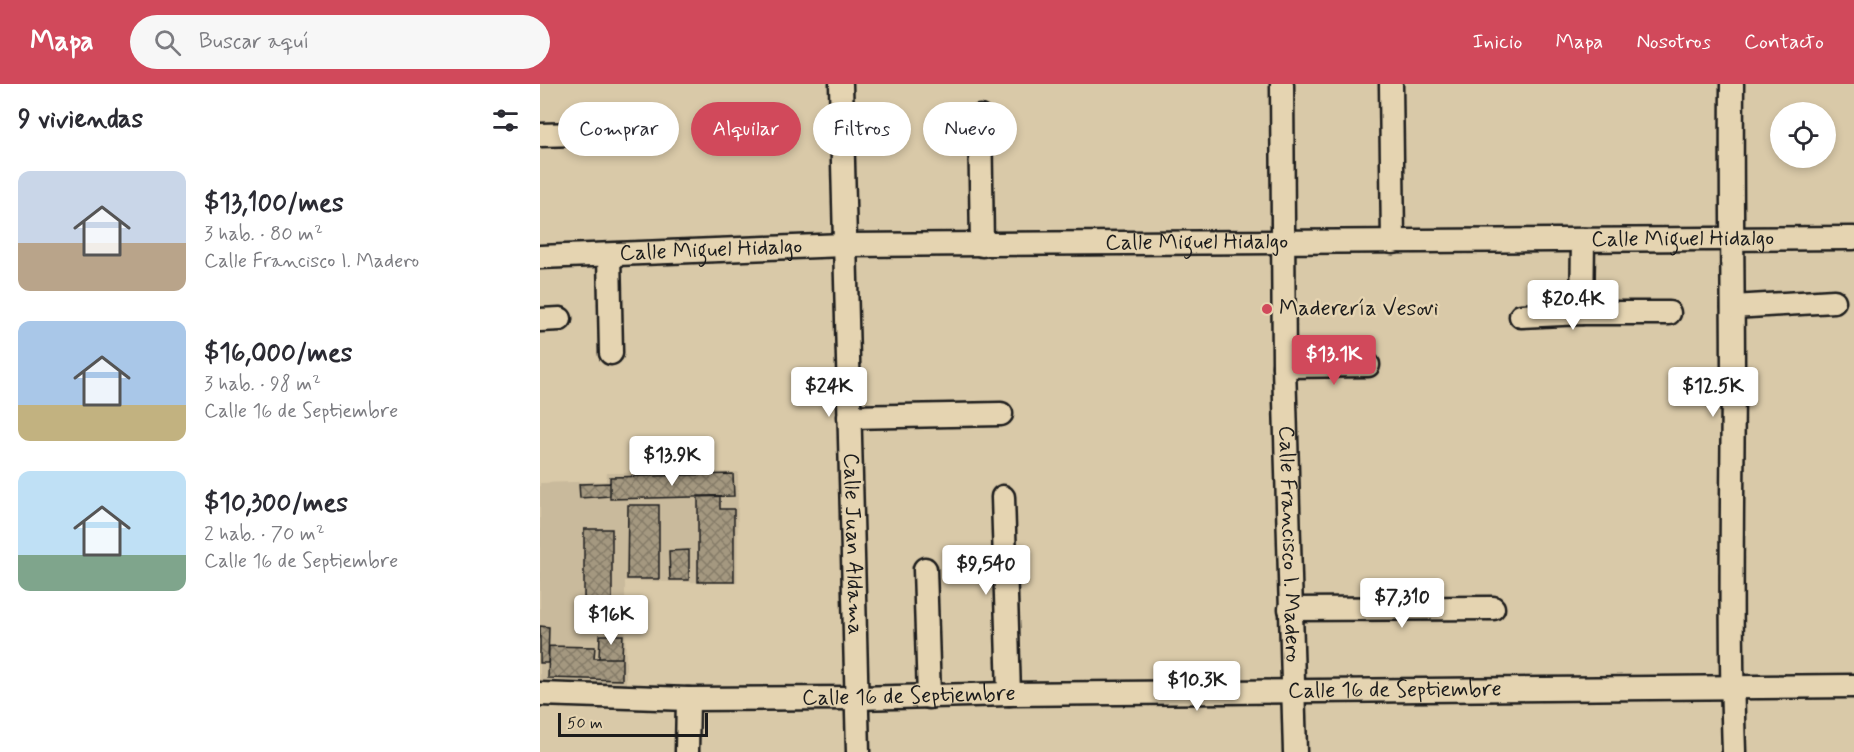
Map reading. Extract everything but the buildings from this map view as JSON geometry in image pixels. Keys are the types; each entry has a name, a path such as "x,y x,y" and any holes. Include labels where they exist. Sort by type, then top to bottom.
{"street":[{"name":"Calle Juan Aldama","path":"841,84 858,752"},
{"name":"Calle Francisco I. Madero","path":"1282,84 1284,366 1294,752"},
{"path":"1391,84 1393,242"},
{"path":"1732,84 1732,687 1734,752"},
{"path":"540,135 558,135"},
{"path":"981,156 982,245"},
{"name":"Calle Miguel Hidalgo","path":"540,257 844,245 1854,238"},
{"path":"1582,313 1583,240"},
{"path":"609,255 611,353"},
{"path":"1733,307 1834,301"},
{"path":"1521,316 1669,313"},
{"path":"1284,366 1368,365"},
{"path":"849,417 1001,414"},
{"path":"1003,497 1009,694"},
{"path":"925,569 929,697"},
{"path":"1290,609 1492,608"},
{"name":"Calle 16 de Septiembre","path":"540,694 688,699 858,698 1009,694 1854,686"},
{"path":"687,752 688,699"}],"shaded area":[{"path":"738,472 737,583 625,581 626,684 540,681 540,483 606,481 607,473"}],"place":[{"name":"Maderería Vesovi","path":"1267,309"}]}
